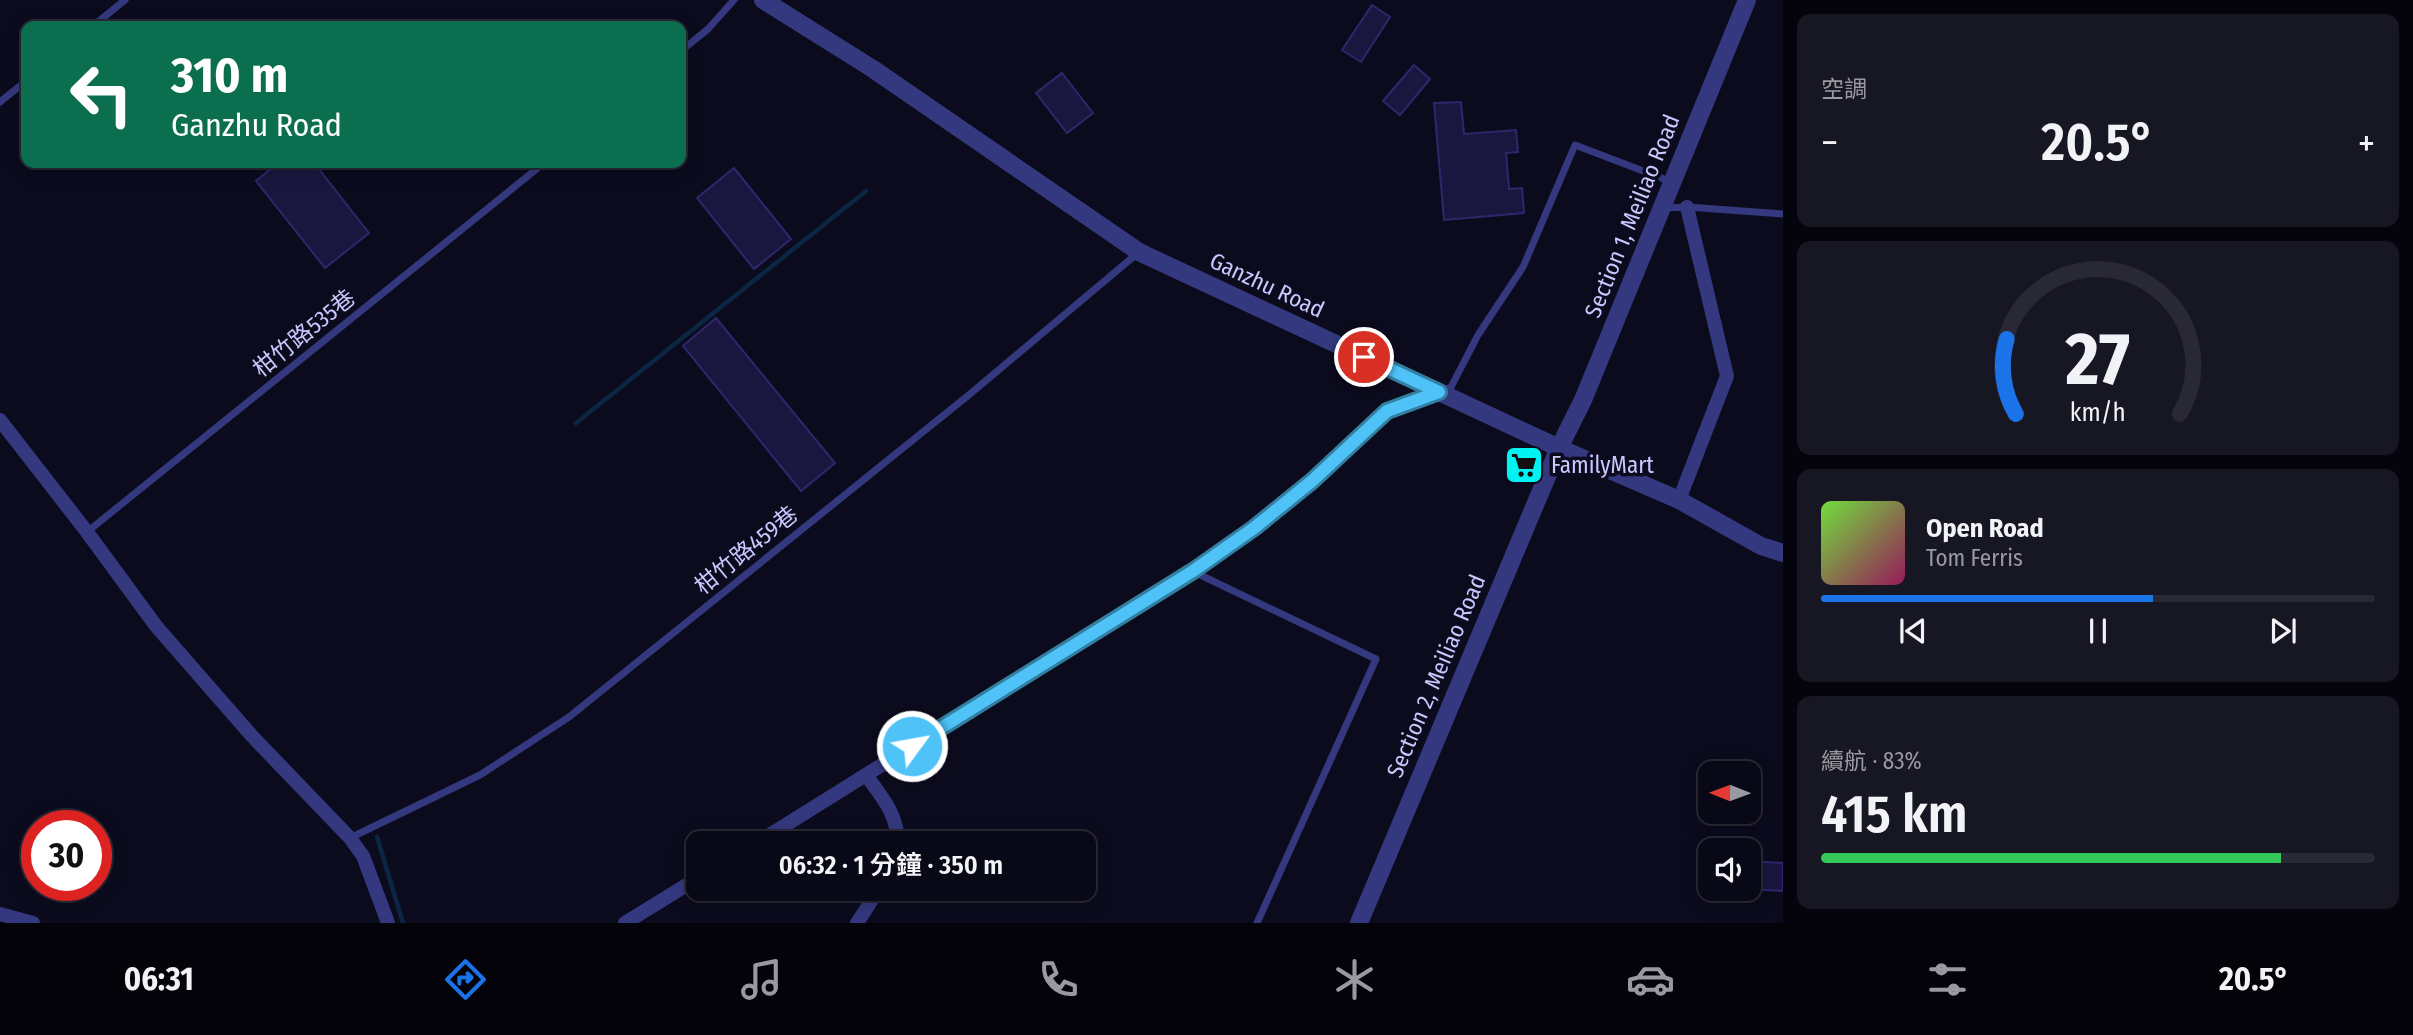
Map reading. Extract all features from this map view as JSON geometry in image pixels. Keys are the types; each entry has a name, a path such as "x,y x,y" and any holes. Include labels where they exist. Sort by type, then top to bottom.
{"street":[{"name":"Ganzhu Road","path":"763,0 873,69 1139,252 1559,448 1679,500 1761,546 1783,553"},
{"name":"Section 1, Meiliao Road","path":"1559,448 1583,400 1747,0"},
{"path":"1679,500 1727,376 1687,207"},
{"path":"776,831 1193,571 1254,528 1312,481 1387,411 1439,392"},
{"path":"1,424 88,532 156,626 251,735 350,838 363,856 388,923"},
{"name":"Section 2, Meiliao Road","path":"1359,923 1559,448"},
{"path":"866,775 891,809 898,831"},
{"path":"625,923 686,885"},
{"path":"857,923 871,901"},
{"path":"0,914 33,923"}],"lane":[{"path":"99,21 125,0"},
{"path":"686,47 708,29 734,0"},
{"path":"0,102 21,85"},
{"path":"1439,392 1451,387 1478,335 1523,267 1575,145 1673,183"},
{"name":"柑竹路535巷","path":"88,532 538,168"},
{"path":"1662,208 1687,207 1783,214"},
{"name":"柑竹路459巷","path":"350,838 480,775 569,718 970,394 1139,252"},
{"path":"1193,571 1376,659 1257,923"}],"building":[{"path":"1372,5 1390,17 1361,62 1342,50"},
{"path":"1414,65 1430,79 1400,115 1383,101"},
{"path":"1062,73 1093,113 1067,133 1036,93"},
{"path":"1461,102 1464,134 1516,130 1518,152 1506,153 1509,189 1522,188 1524,213 1444,220 1434,103"},
{"path":"272,168 318,168 369,233 325,268 256,181"},
{"path":"734,168 791,239 754,269 697,198"},
{"path":"716,318 835,463 801,491 683,346"},
{"path":"1761,862 1783,863 1783,891 1761,890"}],"waterway":[{"path":"576,423 866,191"},
{"path":"377,837 403,923"}],"place":[{"name":"FamilyMart","path":"1524,465"}],"route":[{"path":"912,746 1193,571 1254,528 1312,481 1387,411 1439,392 1364,357"}]}
